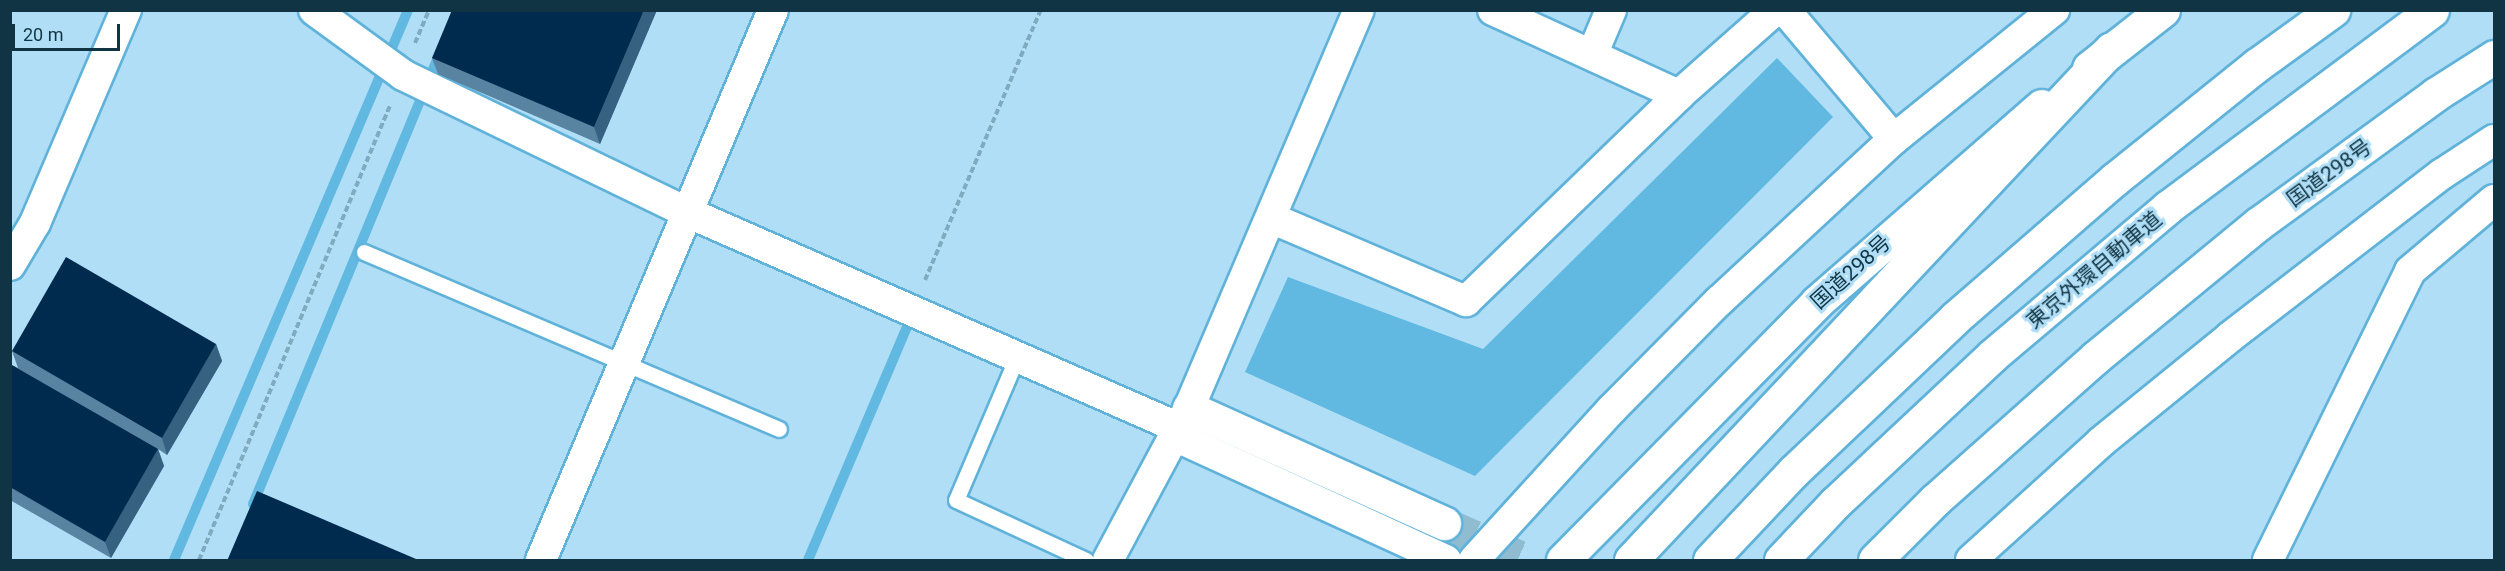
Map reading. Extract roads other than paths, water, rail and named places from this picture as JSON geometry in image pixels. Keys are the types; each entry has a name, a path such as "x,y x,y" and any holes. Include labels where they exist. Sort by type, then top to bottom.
{"main road":[{"name":"国道298号","path":"1563,561 1817,302 1982,156 2163,10"},
{"path":"1710,561 1794,471 1955,318 2115,179 2257,65 2333,10"},
{"name":"東京外環自動車道","path":"1781,561 1835,503 1993,355 2159,215 2432,10"},
{"path":"1631,561 2112,49"},
{"name":"国道298号","path":"1875,561 1935,500 2096,357 2258,224 2436,94 2494,57"},
{"path":"1181,424 1444,523"}],"street":[{"path":"10,266 23,218 126,10"},
{"path":"314,10 403,75 689,213 1017,357 1181,424 1446,561"},
{"path":"541,561 773,10"},
{"path":"1104,560 1181,424 1359,10"},
{"path":"1493,10 1679,95"},
{"path":"1592,55 1611,10"},
{"path":"1271,218 1466,301 1679,95 1775,10"},
{"path":"1785,10 1894,139"},
{"path":"1474,561 1612,409 1719,301 1894,139 2054,10"},
{"path":"1971,561 2101,442 2230,337 2442,174 2494,140"},
{"path":"2279,557 2410,271 2494,200"}],"lane":[{"path":"364,252 779,429"},
{"path":"1017,357 956,500 1104,560"}],"water":[{"path":"1777,58 1833,117 1475,476 1245,372 1288,277 1483,349"}],"waterway":[{"path":"174,560 408,10"},
{"path":"253,504 440,53"},
{"path":"808,560 910,320"}],"tunnel":[{"path":"1444,523 1527,560"}]}
